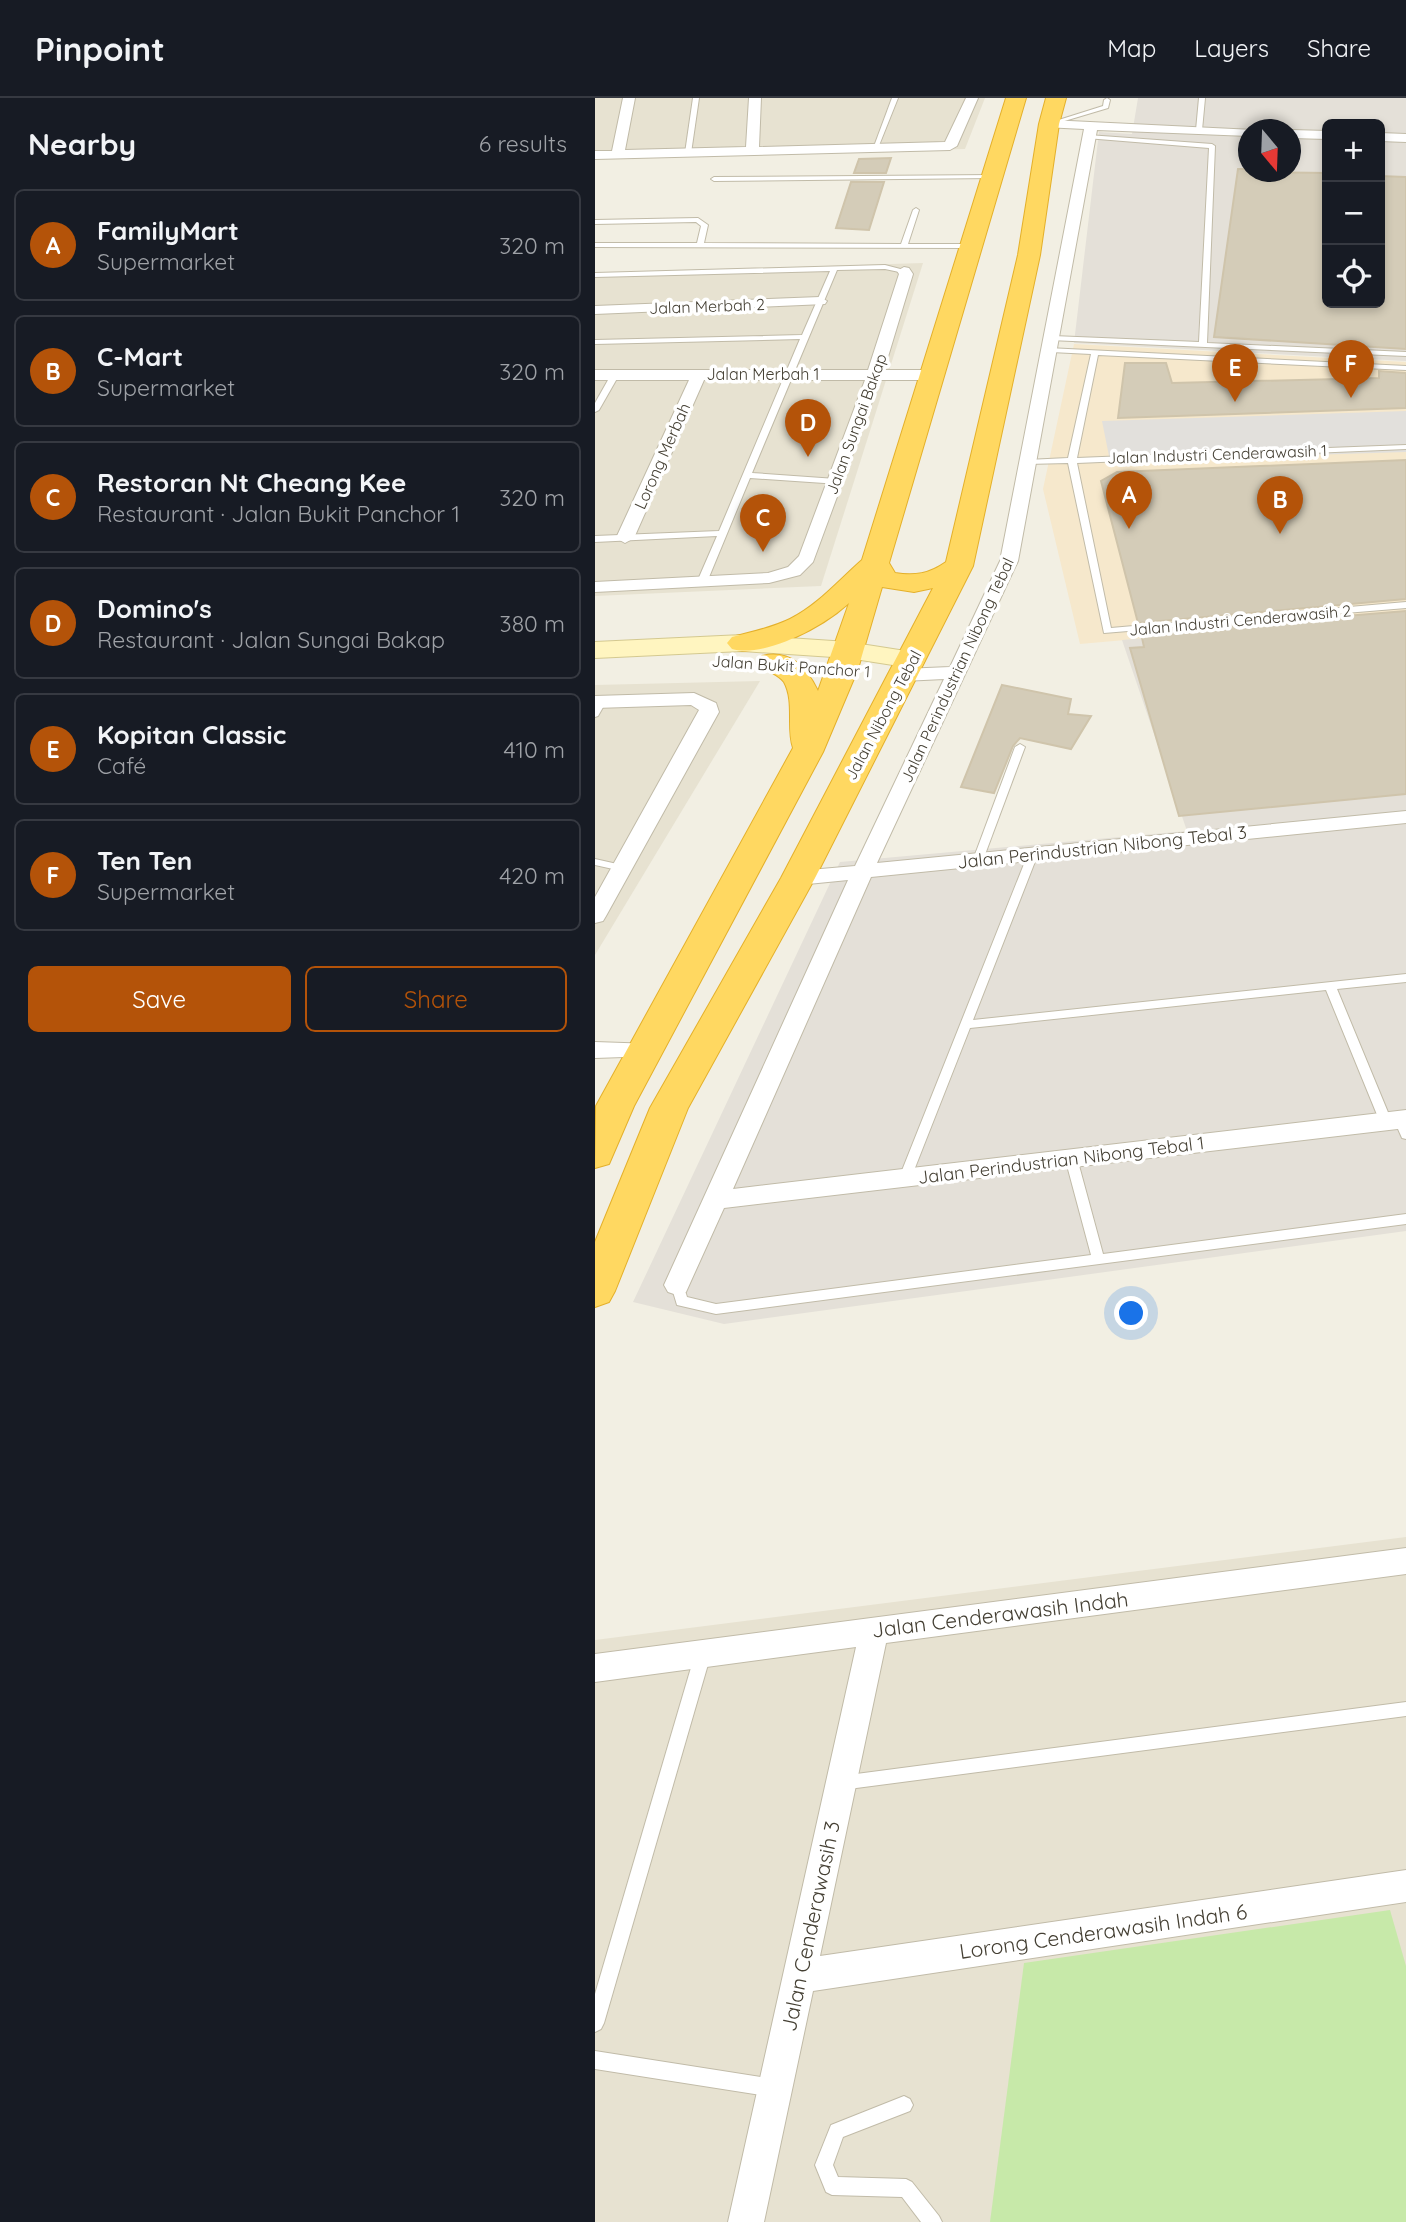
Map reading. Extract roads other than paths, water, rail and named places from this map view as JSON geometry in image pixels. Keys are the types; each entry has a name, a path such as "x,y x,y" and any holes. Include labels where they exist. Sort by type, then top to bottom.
{"highway":[{"path":"595,1154 615,1106 807,752 846,659 1016,98"},
{"name":"Jalan Nibong Tebal","path":"595,1291 669,1108 799,878 959,566 1029,254 1049,124 1056,98"},
{"path":"875,563 884,579 915,584 932,582 959,566"},
{"path":"742,643 790,630 807,622 821,613 875,563"},
{"path":"773,662 794,673 803,691 807,752"}],"street":[{"path":"618,155 629,98"},
{"path":"752,151 755,98"},
{"path":"595,155 950,146 972,98"},
{"path":"1049,124 1089,131 1238,132"},
{"name":"Jalan Perindustrian Nibong Tebal","path":"677,1285 863,871 1009,561 1052,344 1089,131"},
{"path":"1301,134 1322,135"},
{"path":"1385,137 1406,138"},
{"name":"Jalan Sungai Bakap","path":"702,582 769,578 793,571 807,558 875,373 906,274 904,271"},
{"name":"Jalan Merbah 2","path":"595,310 820,301"},
{"name":"Lorong Merbah","path":"625,538 699,374"},
{"name":"Jalan Merbah 1","path":"595,375 932,375"},
{"path":"595,587 702,582"},
{"path":"595,650 742,643 846,659"},
{"name":"Jalan Bukit Panchor 1","path":"595,665 726,659 773,662 846,659 907,667"},
{"path":"907,667 959,672"},
{"path":"595,916 707,717 709,707 694,699 597,706"},
{"name":"Jalan Perindustrian Nibong Tebal 3","path":"799,878 1406,817"},
{"path":"595,1050 645,1050"},
{"name":"Jalan Perindustrian Nibong Tebal 1","path":"716,1200 1071,1158 1399,1124"},
{"name":"Jalan Cenderawasih Indah","path":"595,1668 1406,1561"},
{"name":"Jalan Cenderawasih 3","path":"746,2222 874,1630"},
{"name":"Lorong Cenderawasih Indah 6","path":"800,1976 1406,1886"}],"lane":[{"path":"688,153 696,98"},
{"path":"875,148 895,98"},
{"path":"1199,130 1202,98"},
{"path":"1049,124 1106,107 1107,100"},
{"path":"1089,131 1212,146 1203,345"},
{"path":"714,179 993,176"},
{"path":"904,246 916,209"},
{"path":"595,222 698,220 705,225 700,245"},
{"path":"595,245 971,246"},
{"path":"595,275 885,267 904,271"},
{"path":"702,582 834,269"},
{"path":"595,342 804,337"},
{"path":"1052,344 1203,345 1406,354"},
{"path":"1052,344 1095,353 1406,369"},
{"name":"Jalan Industri Cenderawasih 2","path":"1095,353 1072,460 1107,631 1406,605"},
{"path":"595,410 615,374"},
{"name":"Jalan Industri Cenderawasih 1","path":"1027,461 1406,447"},
{"path":"746,475 836,482"},
{"path":"595,539 722,533"},
{"path":"978,860 1020,747"},
{"path":"905,1178 1033,854"},
{"path":"595,862 622,868"},
{"path":"965,1026 1406,978"},
{"path":"1330,986 1399,1124"},
{"path":"1071,1158 1098,1259"},
{"path":"677,1285 682,1301 716,1309 1406,1219"},
{"path":"595,2023 704,1653"},
{"path":"841,1783 1406,1709"},
{"path":"595,2060 775,2088"},
{"path":"904,2105 837,2131 824,2165 832,2186 907,2188 933,2222"}],"place":[{"name":"Ten Ten","path":"1351,398"},
{"name":"Kopitan Classic","path":"1235,402"},
{"name":"Domino's","path":"808,457"},
{"name":"FamilyMart","path":"1129,529"},
{"name":"C-Mart","path":"1280,534"},
{"name":"Restoran Nt Cheang Kee","path":"763,552"}]}
